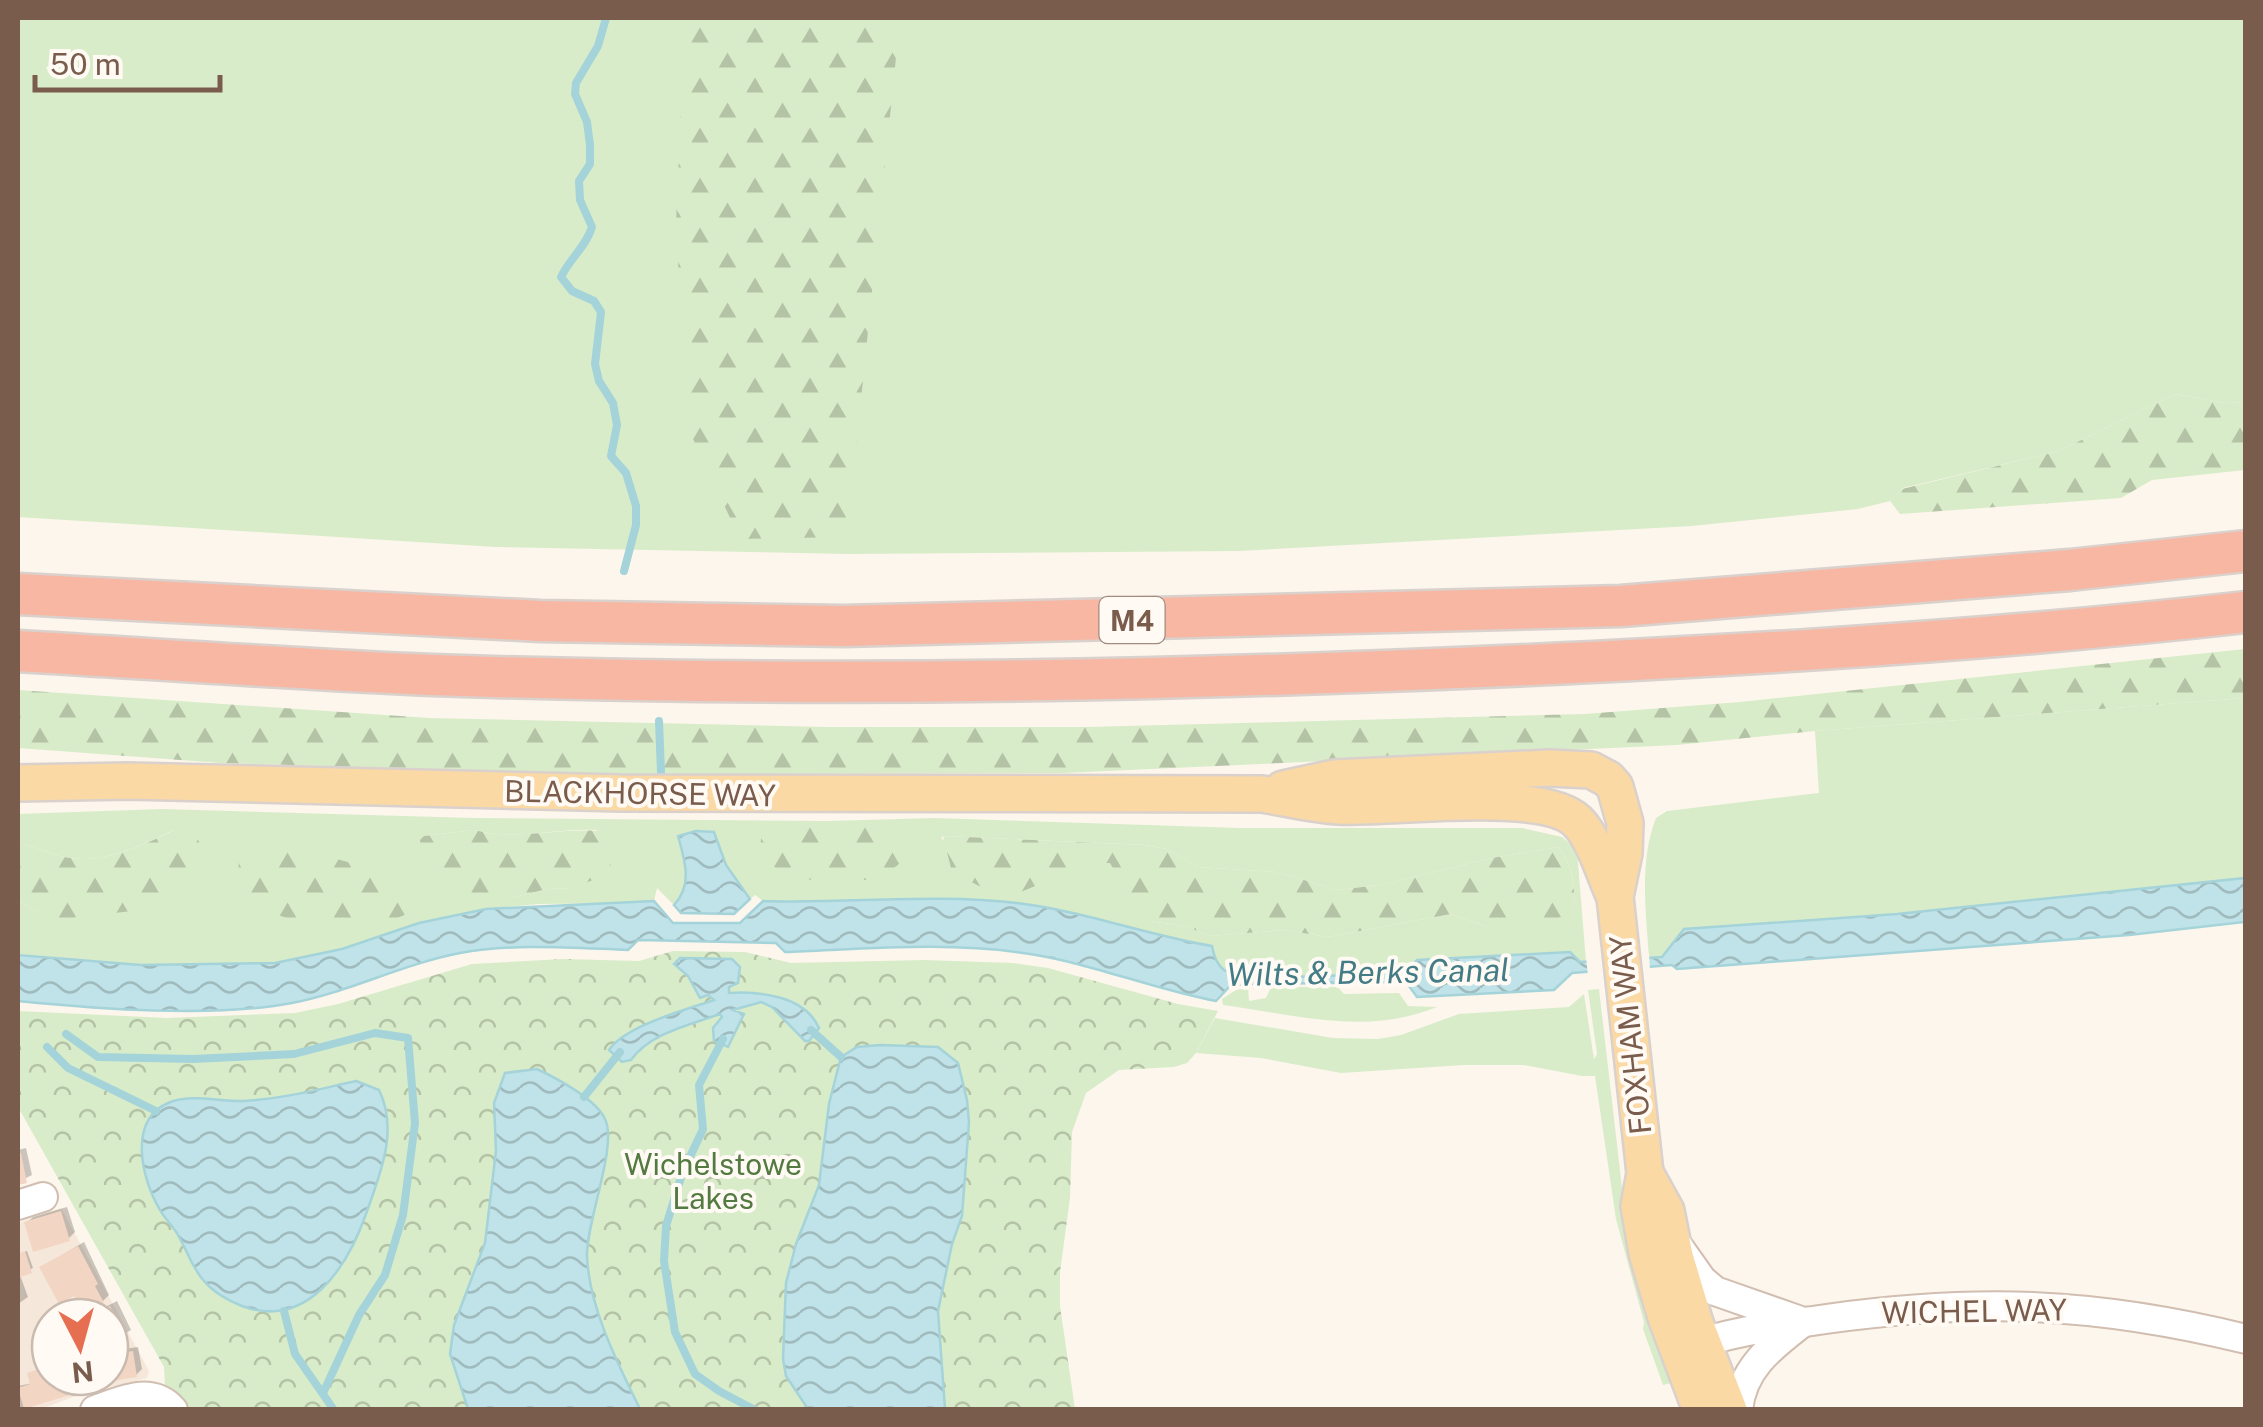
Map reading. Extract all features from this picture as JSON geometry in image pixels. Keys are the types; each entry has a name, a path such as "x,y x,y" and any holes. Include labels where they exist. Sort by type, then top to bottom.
{"highway":[{"name":"M4","path":"18,594 506,620 844,626 1621,606 2246,551"},
{"name":"M4","path":"18,651 430,674 677,680 842,683 1220,677 1612,663 2078,630 2246,612"}],"main road":[{"name":"BLACKHORSE WAY","path":"1262,794 1334,778 1549,768 1591,770"},
{"name":"FOXHAM WAY","path":"1591,770 1608,779 1621,802 1625,823 1624,854 1615,897 1645,1174 1639,1206 1644,1239 1690,1347 1728,1410"},
{"name":"BLACKHORSE WAY","path":"18,783 117,781 621,794 1262,794 1338,806 1478,802 1552,808"},
{"name":"FOXHAM WAY","path":"1552,808 1568,815 1583,829 1615,897"},
{"name":"FOXHAM WAY","path":"1645,1174 1666,1211 1700,1410"}],"street":[{"path":"1671,1236 1702,1280 1716,1291 1803,1322"},
{"name":"WICHEL WAY","path":"1690,1347 1724,1334 1803,1322 1901,1310 2013,1304 2144,1316 2246,1339"},
{"path":"1738,1410 1742,1385 1752,1367 1803,1322"},
{"path":"95,1410 146,1396 163,1400 172,1410"}],"shaded area":[{"path":"61,1208 109,1297 30,1297 30,1397 73,1397 41,1409 18,1409 18,1223"},
{"path":"130,1336 149,1371 147,1378 130,1382"}],"green space":[{"path":"18,18 2245,18 2245,402 2225,403 2175,394 2059,451 1903,488 1890,501 1858,509 1692,526 1238,551 849,554 496,547 18,517"},
{"path":"697,18 900,18 847,537 740,539 687,426 676,224 683,63"},
{"path":"2175,394 2225,403 2245,402 2245,470 2152,480 2121,498 1900,514 1890,501 1902,489 2059,451"},
{"path":"2245,649 2245,698 1677,745 1063,773 606,774 221,763 18,748 18,690 429,718 826,727 1087,727 1585,714 1740,702"},
{"path":"2245,698 2245,878 1897,914 1684,929 1662,957 1649,958 1646,869 1656,818 1667,811 1819,793 1815,731"},
{"path":"162,809 474,818 934,818 1240,828 1522,828 1562,837 1577,850 1586,962 1580,962 1570,952 1417,960 1407,972 1239,975 1221,967 1212,946 1161,937 1063,910 950,899 806,902 763,901 755,895 750,899 726,865 714,832 678,836 685,881 674,905 657,888 654,901 641,903 486,909 342,949 275,963 141,965 18,954 18,901 39,913 174,830 121,852 79,859 18,843 18,814","holes":["474,830 505,834 597,830 572,888 547,889 511,898 424,836","943,836 1147,845 1167,849 1199,867 1276,872 1339,890 1558,847 1572,874 1574,905 1487,927 1451,914 1328,937 1284,930 1210,936 1185,926 1149,921 1111,863 1090,862 1021,892"]},
{"path":"777,827 897,828 910,851 880,875 838,882 794,875 760,857 761,839"},
{"path":"175,830 197,836 203,855 204,877 186,895 157,908 64,919 39,913 18,901 18,843 64,857 93,858 121,852"},
{"path":"474,830 505,834 598,831 607,843 611,865 593,880 572,888 547,889 511,898 477,896 440,883 423,864 420,840 424,836"},
{"path":"943,836 1146,845 1167,849 1199,867 1276,872 1339,890 1558,847 1572,874 1574,905 1562,917 1505,930 1451,914 1328,937 1284,930 1210,936 1185,926 1149,921 1112,898 1116,874 1110,863 1090,863 1021,892 985,889 952,872"},
{"path":"247,846 315,854 369,869 391,881 405,895 409,913 355,926 314,924 277,914 259,904 238,884 239,857"},
{"name":"Wichelstowe Lakes","path":"673,951 745,952 791,963 1013,963 1048,968 1178,1004 1218,1011 1187,1063 1119,1070 1086,1093 1072,1132 1070,1198 1060,1272 1060,1306 1075,1409 185,1409 165,1387 164,1367 130,1306 130,1297 125,1297 18,1107 18,1011 167,1018 295,1013 472,964 563,959 639,961"},
{"path":"1271,987 1338,987 1344,994 1399,993 1408,1006 1437,1007 1410,1016 1357,1022 1223,1005 1222,999 1236,990 1248,988 1249,1001 1266,998"},
{"path":"1599,989 1624,1205 1676,1382 1663,1385 1643,1329 1616,1219 1595,1076 1524,1065 1341,1073 1261,1058 1196,1053 1215,1018 1333,1038 1378,1039 1459,1014 1569,1007 1584,994 1594,1059 1597,1054 1588,990"}],"water":[{"path":"714,832 726,865 750,899 734,914 681,913 674,905 685,881 678,836"},
{"path":"2246,878 2245,922 2129,935 1677,969 1672,965 1572,973 1554,990 1417,997 1406,982 1245,984 1230,986 1216,1001 1077,964 1000,950 908,947 785,952 776,943 638,940 628,950 523,947 460,953 313,998 261,1008 155,1011 18,1001 18,955 141,965 275,963 342,949 419,923 486,909 654,901 673,923 740,923 763,901 985,900 1066,912 1212,946 1218,964 1227,972 1284,977 1407,972 1417,960 1570,952 1580,962 1662,957 1684,929 1897,914"},
{"path":"680,958 732,959 740,967 738,983 729,987 729,993 754,993 793,1002 819,1028 805,1041 772,1007 761,1002 733,1010 744,1014 728,1047 714,1041 713,1028 722,1017 720,1014 660,1036 631,1060 622,1062 609,1050 628,1033 714,1000 708,995 700,998 688,976 674,964"},
{"path":"857,1047 938,1047 958,1063 967,1100 962,1216 938,1311 945,1409 808,1409 786,1376 783,1359 786,1283 819,1185 829,1104 841,1057"},
{"path":"537,1069 585,1097 605,1119 608,1147 588,1241 589,1276 606,1335 640,1409 468,1409 450,1354 454,1325 485,1243 496,1151 494,1103 505,1073"},
{"path":"356,1081 379,1090 385,1105 387,1137 377,1184 348,1255 321,1289 305,1302 286,1309 265,1311 221,1296 200,1276 153,1198 142,1152 147,1123 155,1112 177,1100 258,1100"}],"pier":[{"path":"1649,953 1650,972 1588,976 1586,957"}],"building":[{"path":"18,1153 27,1183 18,1185"},
{"path":"61,1211 70,1241 33,1252 24,1222"},
{"path":"78,1246 101,1297 55,1297 39,1267"},
{"path":"25,1251 32,1273 18,1278 18,1254"},
{"path":"133,1351 137,1377 130,1378"},
{"path":"30,1384 30,1397 63,1397 24,1409 18,1388"}],"waterway":[{"path":"606,18 598,46 576,83 575,94 587,122 590,145 590,164 579,181 580,200 592,227 561,277 572,291 594,301 601,312 595,364 599,381 613,403 617,425 611,456 626,473 636,506 636,525 624,571"},
{"path":"659,721 661,772"},
{"path":"811,1030 841,1057"},
{"path":"66,1034 98,1057 193,1059 294,1054 375,1033 408,1038 415,1123 403,1215 385,1275 359,1315 324,1391"},
{"path":"723,1039 699,1085 703,1129 682,1174 666,1226 664,1261 675,1332 695,1374 755,1410"},
{"path":"47,1047 68,1068 156,1111"},
{"path":"584,1097 620,1052"},
{"path":"284,1311 295,1354 334,1410"}],"water label":[{"name":"Wilts & Berks Canal","path":"1368,972"}]}
